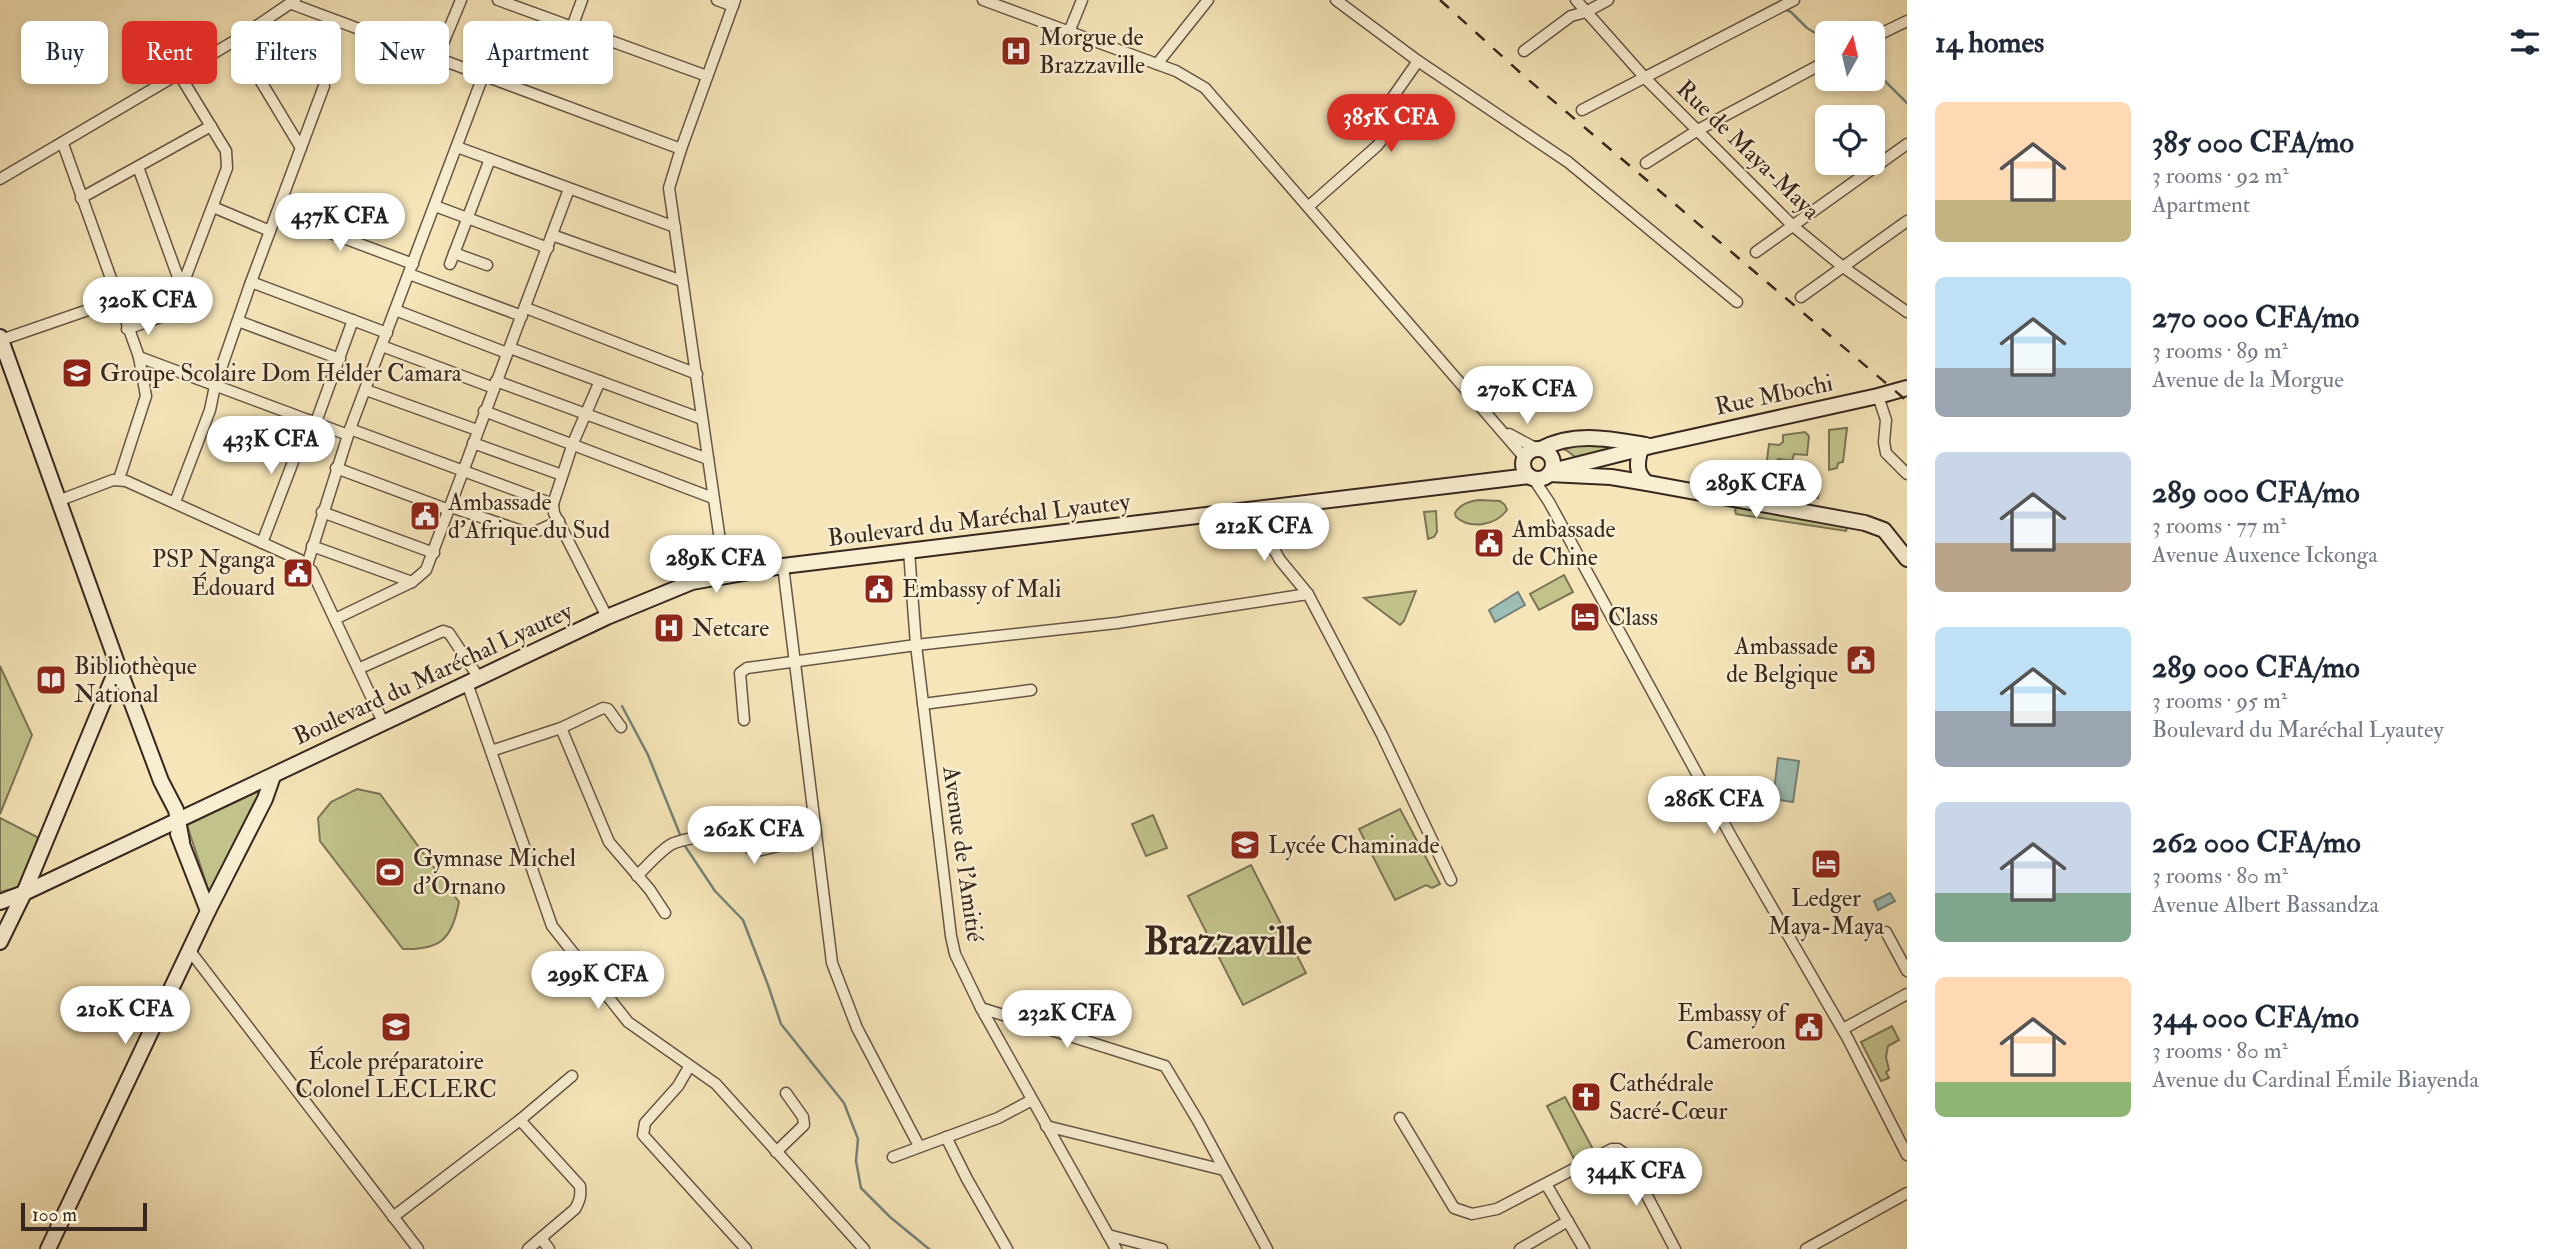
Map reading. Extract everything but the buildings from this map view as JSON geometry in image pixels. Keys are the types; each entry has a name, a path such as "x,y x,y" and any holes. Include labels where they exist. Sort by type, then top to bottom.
{"main road":[{"path":"1,339 208,911"},
{"name":"Rue Mbochi","path":"1538,465 1581,465 1646,447 1878,397 1907,388"},
{"name":"Rue Mbochi","path":"1538,465 1553,443 1572,438 1598,439 1646,447"},
{"path":"1646,447 1637,464 1641,477 1647,483"},
{"path":"1538,465 1562,454 1611,477"},
{"path":"1538,465 1865,523 1884,530 1907,559"},
{"name":"Boulevard du Maréchal Lyautey","path":"0,902 676,587 725,575 783,566 1488,481 1538,465"},
{"path":"0,942 24,893 118,666"},
{"path":"48,1249 208,911 265,800 273,776"},
{"path":"161,781 173,803 175,821"},
{"path":"173,803 195,811"}],"street":[{"path":"449,29 461,0"},
{"path":"498,0 556,21"},
{"path":"574,21 582,0"},
{"path":"717,0 734,3 669,188 725,575"},
{"path":"983,0 1188,76 1205,88 1502,430 1538,465 1549,502 1726,826 1843,1029 1907,1155"},
{"path":"1069,32 1082,0"},
{"path":"1157,64 1208,0"},
{"path":"1336,0 1418,61 1568,162 1737,302"},
{"name":"Rue de Maya-Maya","path":"1576,0 1646,79 1793,226 1843,267 1907,312"},
{"path":"1524,51 1571,16 1586,12 1608,0"},
{"path":"1582,110 1794,0"},
{"path":"264,21 293,2 355,26"},
{"path":"1885,32 1907,21"},
{"path":"613,42 708,76"},
{"path":"1308,206 1381,141 1381,114 1418,61"},
{"path":"1646,163 1698,130 1815,67"},
{"path":"0,179 162,84"},
{"path":"127,329 170,315 213,207 228,160 226,151 185,84"},
{"path":"262,84 301,148"},
{"path":"307,565 349,432 481,84"},
{"path":"506,84 681,149"},
{"path":"176,502 210,410 215,386 251,282 324,86"},
{"path":"81,198 211,126"},
{"path":"63,144 139,357 146,396 119,480"},
{"path":"1756,252 1907,144"},
{"path":"457,147 675,227"},
{"path":"450,264 490,159"},
{"path":"138,167 182,288"},
{"path":"335,619 412,582 426,570 435,553 477,430 569,189"},
{"path":"435,206 548,248"},
{"path":"213,207 270,231"},
{"path":"277,213 411,269 697,374"},
{"path":"1801,297 1907,221"},
{"path":"552,235 682,281"},
{"path":"454,253 487,265"},
{"path":"251,282 387,332"},
{"path":"1,339 117,300"},
{"path":"395,310 702,419"},
{"path":"262,543 340,359 353,320"},
{"path":"238,321 340,359"},
{"path":"382,346 585,414 708,459"},
{"path":"139,357 312,421 464,471 553,504"},
{"path":"600,381 573,443 553,504 607,617"},
{"path":"366,390 477,430"},
{"path":"1878,397 1886,420 1886,453 1907,474"},
{"path":"484,411 713,498"},
{"path":"473,443 562,475"},
{"path":"336,468 528,533 559,521"},
{"path":"58,501 119,480 176,502 307,565 313,571 383,722"},
{"path":"1251,510 1280,560 1308,594 1382,735 1451,880"},
{"path":"322,512 435,553"},
{"path":"312,546 412,582"},
{"name":"Avenue de l'Amitié","path":"909,551 916,645 955,954 981,1008 1115,1249"},
{"path":"783,566 829,947 838,984 857,1028 919,1146"},
{"path":"744,720 740,677 741,670 747,668 916,645 1117,623 1308,594"},
{"path":"358,669 443,631 449,634 473,680 491,751 552,926 628,1022 716,1084 864,1249"},
{"path":"923,704 1031,690"},
{"path":"491,751 561,728 603,708 608,709 621,727"},
{"path":"561,728 609,842 665,913"},
{"path":"637,876 675,842 731,833 750,850 757,851 816,837"},
{"path":"1886,932 1907,971"},
{"path":"190,951 418,1249"},
{"path":"1843,1029 1907,994"},
{"path":"981,1008 1165,1066 1267,1249"},
{"path":"689,1067 678,1086 645,1123 643,1135 746,1249"},
{"path":"393,1217 520,1120 572,1076"},
{"path":"776,1152 804,1125 803,1117 786,1093"},
{"path":"893,1157 998,1118 1032,1100"},
{"path":"1400,1118 1454,1208 1472,1214 1497,1209 1612,1149 1618,1149 1625,1154 1675,1249"},
{"path":"520,1120 580,1186 581,1192 575,1209 528,1249"},
{"path":"1046,1126 1224,1170"},
{"path":"946,1136 1007,1249"},
{"path":"1546,1184 1584,1249"},
{"path":"1806,1249 1907,1193"},
{"path":"1524,1248 1568,1221"},
{"path":"1108,1235 1162,1249"},
{"path":"541,1238 549,1249"}],"green space":[{"path":"1847,428 1843,462 1838,463 1837,468 1829,470 1829,430"},
{"path":"1805,432 1809,436 1807,455 1794,454 1792,461 1778,459 1774,477 1764,484 1769,444 1779,445 1783,442 1783,435"},
{"path":"1570,441 1631,445 1579,460 1557,447"},
{"path":"1774,485 1819,491 1818,498 1770,490"},
{"path":"1479,500 1500,501 1507,510 1496,519 1483,524 1469,524 1456,517 1455,513 1463,505"},
{"path":"1738,505 1849,523 1846,531 1736,514"},
{"path":"1436,511 1437,532 1434,537 1428,539 1424,512"},
{"path":"1564,575 1573,592 1539,610 1530,594"},
{"path":"1416,591 1400,625 1364,598"},
{"path":"0,666 32,735 0,814"},
{"name":"Gymnase Michel d'Ornano","path":"357,789 380,794 459,902 453,925 443,940 436,944 403,949 320,841 318,818 331,802"},
{"path":"259,791 263,795 214,894 209,892 187,825"},
{"path":"1400,809 1440,884 1432,888 1426,885 1395,900 1359,829"},
{"path":"1153,815 1167,848 1146,856 1132,824"},
{"path":"0,818 39,838 19,887 0,892"},
{"path":"1251,865 1306,973 1243,1005 1188,896"},
{"path":"1892,1026 1899,1040 1888,1046 1886,1057 1889,1070 1886,1072 1889,1078 1881,1081 1861,1042"},
{"path":"1565,1097 1594,1151 1575,1161 1547,1106"}],"water":[{"path":"1518,592 1525,605 1495,622 1489,610"},
{"path":"1778,758 1799,761 1793,802 1773,799"},
{"path":"1890,893 1895,901 1878,910 1874,901"}],"waterway":[{"path":"1784,9 1815,33"},
{"path":"1885,81 1907,103"},
{"path":"622,706 648,755 681,837"},
{"path":"683,843 715,891 743,920 781,1024 844,1103 858,1139 856,1161 861,1188 890,1217 929,1249"}],"railway":[{"path":"1440,0 1524,76 1907,401"}],"place":[{"name":"Morgue de Brazzaville","path":"1016,51"},
{"name":"Groupe Scolaire Dom Helder Camara","path":"77,373"},
{"name":"Ambassade d'Afrique du Sud","path":"425,516"},
{"name":"Ambassade de Chine","path":"1489,543"},
{"name":"PSP Nganga Édouard","path":"298,573"},
{"name":"Embassy of Mali","path":"879,589"},
{"name":"Class","path":"1585,617"},
{"name":"Netcare","path":"669,628"},
{"name":"Ambassade de Belgique","path":"1861,660"},
{"name":"Bibliothèque National","path":"51,680"},
{"name":"Lycée Chaminade","path":"1245,845"},
{"name":"Ledger Maya-Maya","path":"1826,864"},
{"name":"Gymnase Michel d'Ornano","path":"390,872"},
{"name":"École préparatoire Colonel LECLERC","path":"396,1027"},
{"name":"Embassy of Cameroon","path":"1809,1027"},
{"name":"Cathédrale Sacré-Cœur","path":"1586,1097"}],"district":[{"name":"Brazzaville","path":"1228,942"}]}
